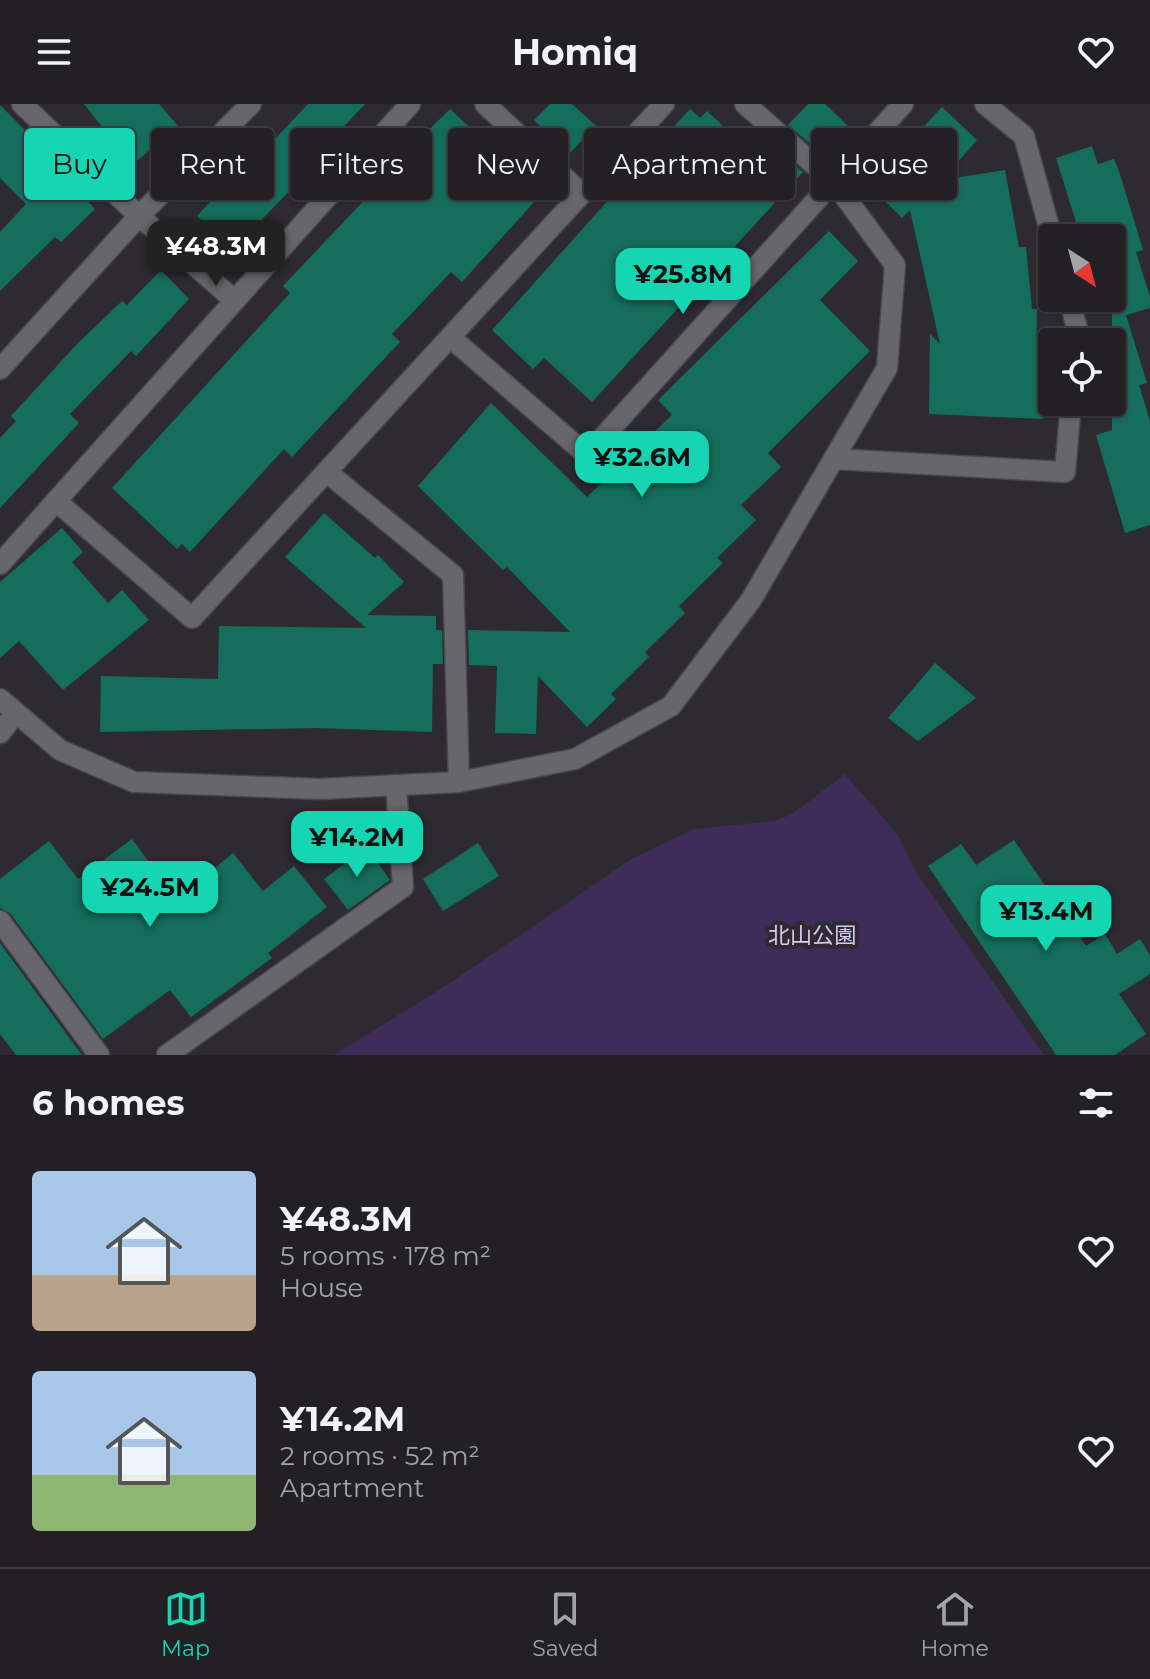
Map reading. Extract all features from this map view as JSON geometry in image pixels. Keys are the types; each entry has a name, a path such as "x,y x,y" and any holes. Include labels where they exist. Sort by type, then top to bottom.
{"street":[{"path":"22,104 139,216 234,300"},
{"path":"0,369 139,216 251,104"},
{"path":"0,564 410,104"},
{"path":"485,104 582,194"},
{"path":"56,501 192,618 664,104"},
{"path":"745,104 811,162"},
{"path":"882,128 903,104"},
{"path":"985,104 1024,136 1048,224"},
{"path":"451,338 587,455 818,200"},
{"path":"0,699 60,750 134,782 320,789 459,782 575,759 671,706 751,600 887,368 895,265 847,200"},
{"path":"834,459 1065,472 1070,416"},
{"path":"328,473 453,575 459,782"},
{"path":"0,733 15,714"},
{"path":"167,1055 403,887 396,785"},
{"path":"0,921 99,1055"}],"green space":[{"name":"北山公園","path":"845,774 897,834 916,872 1044,1055 334,1055 450,983 633,858 694,829 775,821 792,814"}],"building":[{"path":"84,104 159,104 178,126 151,128 151,149 135,162 135,128 103,128"},
{"path":"308,104 365,104 342,128 290,128 290,190 233,249 197,216 212,200 274,200 274,140"},
{"path":"550,104 572,104 596,126 584,128 584,138 569,154 568,128 542,128 534,120"},
{"path":"808,104 825,104 848,126 811,128 811,145 788,125"},
{"path":"0,105 24,129 24,200 86,200 95,209 61,242 55,237 0,291 0,232 26,204 0,178"},
{"path":"942,107 977,140 957,163 957,128 923,128"},
{"path":"450,109 470,128 448,128 448,200 535,201 462,282 451,272 392,334 400,342 292,457 284,449 190,552 182,544 177,549 112,488 290,293 283,286 364,200 432,200 431,128"},
{"path":"690,109 700,118 707,111 725,128 673,128"},
{"path":"1092,146 1098,164 1114,159 1143,250 1136,252 1150,297 1150,308 1126,315 1147,383 1139,385 1150,421 1150,525 1125,533 1096,435 1112,430 1112,416 1126,416 1126,328 1112,328 1112,312 1126,312 1126,224 1077,224 1056,158"},
{"path":"795,165 803,172 795,181"},
{"path":"1005,170 1019,247 1026,247 1032,309 1037,309 1038,416 1043,416 1043,419 929,414 930,334 940,344 910,210 902,218 884,200 957,200 957,178"},
{"path":"608,200 777,200 592,402 544,358 533,369 492,330"},
{"path":"829,231 858,261 820,300 870,351 768,453 781,467 741,505 756,520 717,558 723,563 679,606 685,613 645,652 649,657 611,694 616,699 587,727 538,676 536,734 495,733 497,666 469,665 468,630 570,632 507,567 503,570 418,486 491,403 587,497 672,415 658,400"},
{"path":"161,270 189,299 136,356 131,351 70,414 79,423 0,508 0,438 16,421 11,416 77,344 122,301 127,305"},
{"path":"324,513 375,558 378,555 404,582 367,615 436,616 436,630 442,630 443,664 433,664 432,732 316,728 100,732 101,676 218,679 219,626 366,628 285,557"},
{"path":"62,528 83,552 72,562 108,603 122,590 149,620 63,690 19,641 0,658 0,582"},
{"path":"935,663 976,698 918,741 888,718"},
{"path":"132,839 172,893 175,891 179,897 233,853 263,891 294,866 327,907 268,953 272,958 191,1017 170,990 103,1039 10,913 0,908 0,879 49,841 78,879"},
{"path":"1014,840 1086,946 1105,934 1117,954 1140,939 1150,955 1150,974 1119,994 1146,1034 1115,1055 1056,1055 928,866 961,844 976,865"},
{"path":"478,843 499,876 443,911 423,879"},
{"path":"367,847 390,880 348,910 324,879"},
{"path":"0,943 82,1055 16,1055 0,1034"}]}
